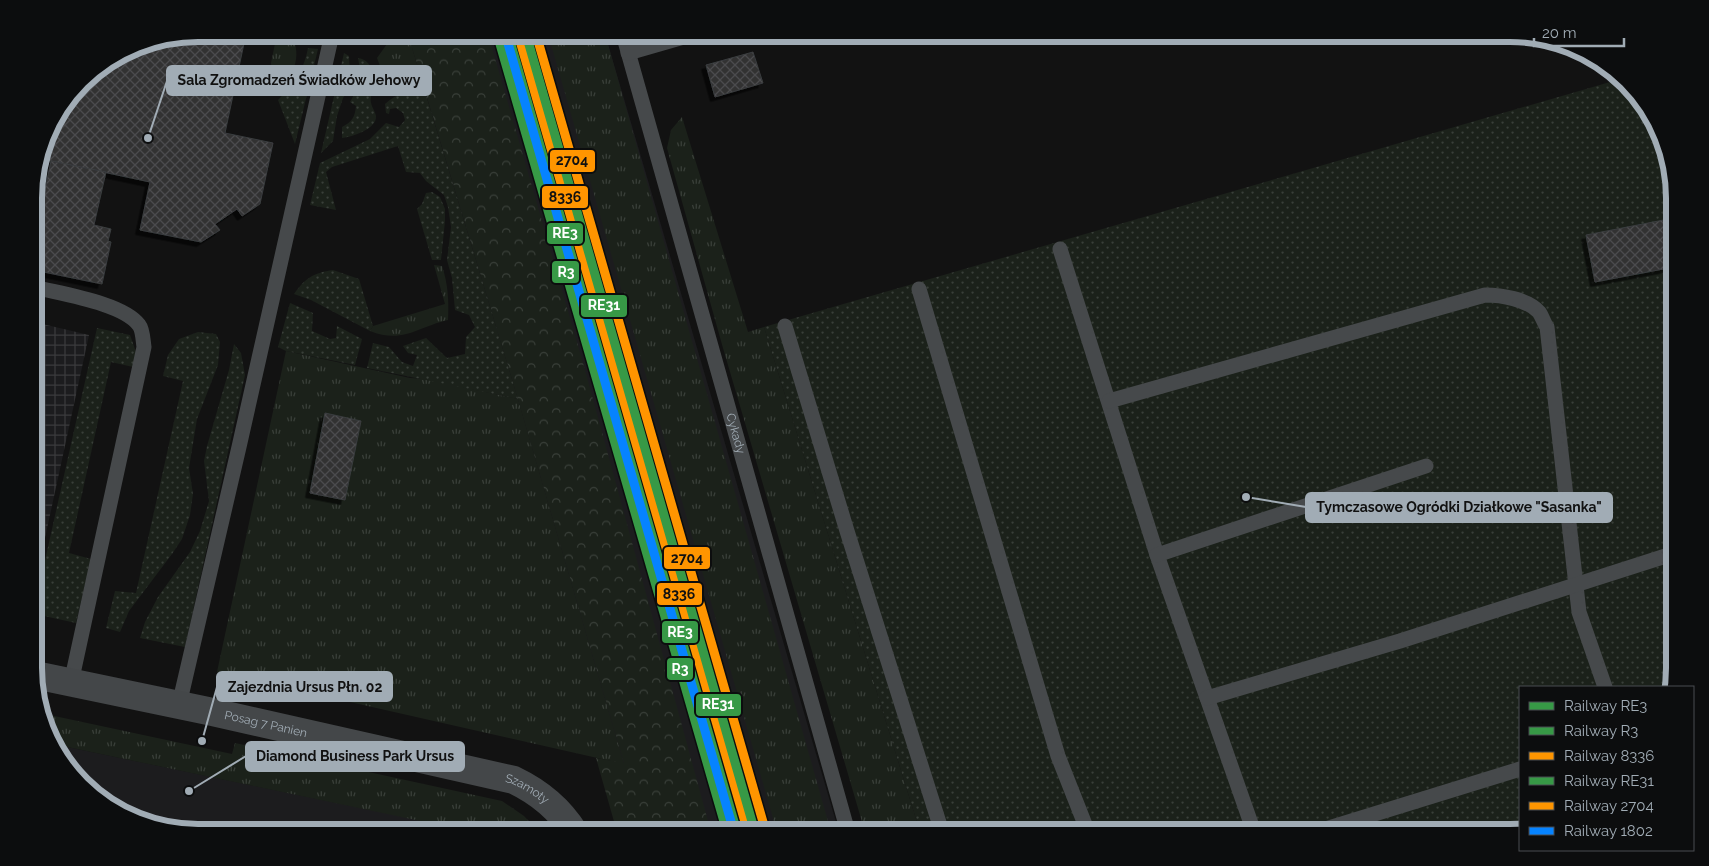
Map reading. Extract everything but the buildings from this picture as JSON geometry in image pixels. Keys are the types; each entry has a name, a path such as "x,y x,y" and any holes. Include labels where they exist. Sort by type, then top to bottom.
{"street":[{"name":"Posag 7 Panien","path":"43,677 496,775"},
{"name":"Szamoty","path":"496,775 514,780 543,797 567,824"}],"lane":[{"path":"179,705 240,447 330,43"},
{"name":"Cykady","path":"625,43 846,824"},
{"path":"628,53 664,43"},
{"path":"1060,249 1157,555 1251,823"},
{"path":"43,289 105,305 124,312 140,326 144,347 71,683"},
{"path":"919,289 1058,756 1085,823"},
{"path":"1109,400 1485,295 1502,295 1523,302 1539,312 1547,327 1579,612 1604,686"},
{"path":"785,326 847,531 939,823"},
{"path":"1157,555 1426,466"},
{"path":"1207,698 1400,641 1666,556"},
{"path":"1345,823 1519,769"}],"shaded area":[{"path":"411,43 608,43 837,824 641,824 518,399"},
{"path":"43,324 89,335 42,551"},
{"path":"64,746 437,824 199,824 158,818 130,807 96,785 88,778"}],"green space":[{"path":"275,43 295,43 296,59 294,66 287,79 275,92 271,63"},
{"path":"411,43 424,88 403,92 407,85 406,73 399,65 394,65 382,71 377,58 387,44"},
{"path":"411,43 491,43 585,370 709,824 615,824 596,758 624,763 518,399"},
{"path":"551,43 607,43 829,824 775,824"},
{"path":"308,48 318,49 295,144 278,100 298,76"},
{"path":"344,53 349,56 350,75 353,77 351,87 343,98 337,116 333,141 321,153"},
{"path":"358,58 364,60 371,68 373,80 371,102 376,116 375,121 373,125 363,132 342,138 342,127 351,121 355,113 356,106 350,102 362,80"},
{"path":"1613,81 1628,96 1649,129 1665,182 1665,686 1519,686 1519,823 917,823 764,327"},
{"path":"424,88 518,399 367,368 373,343 389,347 402,362 413,366 417,355 408,353 403,346 426,338 447,358 465,354 466,337 475,327 469,315 455,310 452,278 447,260 451,227 444,195 426,181 420,173 406,172 398,146 332,167 326,172 336,210 310,205 320,163 370,139 386,123 399,127 405,120 403,113 396,108 390,109 389,114 386,113 385,104 403,93"},
{"path":"682,117 748,332 764,327 917,823 863,823 723,348 667,148 671,130"},
{"path":"432,192 440,197 445,209 441,260 432,260 417,209 422,204 426,193"},
{"path":"434,265 442,266 446,279 448,320 401,335 382,335 370,331 373,326 445,304"},
{"path":"333,270 359,279 373,326 370,331 311,300 294,294 311,277"},
{"path":"290,303 313,313 312,331 330,339 336,338 337,326 362,339 355,365 286,351 278,347"},
{"path":"97,328 130,335 136,352 133,367 111,362 69,553 91,559 76,623 42,616 42,573"},
{"path":"198,332 216,334 220,342 218,365 197,419 189,468 193,494 190,515 182,539 129,611 120,632 106,628 115,591 136,593 183,381 163,376 168,355 179,339"},
{"path":"234,344 241,353 245,375 185,647 140,638 145,622 158,597 190,552 200,531 209,501 204,461 229,370"},
{"path":"286,351 518,399 624,764 217,672"},
{"path":"50,715 232,754 235,743 502,801 524,816 531,824 434,824 64,746"}],"rail line":[{"name":"R3","path":"500,43 725,824"},
{"name":"1802","path":"508,43 732,824"},
{"name":"RE3","path":"511,43 735,824"},
{"name":"8336","path":"521,43 745,824"},
{"name":"RE31","path":"529,43 753,824"},
{"name":"2704","path":"539,43 763,824"}],"place":[{"name":"Sala Zgromadzeń Świadków Jehowy","path":"148,138"},
{"name":"Tymczasowe Ogródki Działkowe \"Sasanka\"","path":"1246,497"},
{"name":"Zajezdnia Ursus Płn. 02","path":"202,741"},
{"name":"Diamond Business Park Ursus","path":"189,791"}]}
